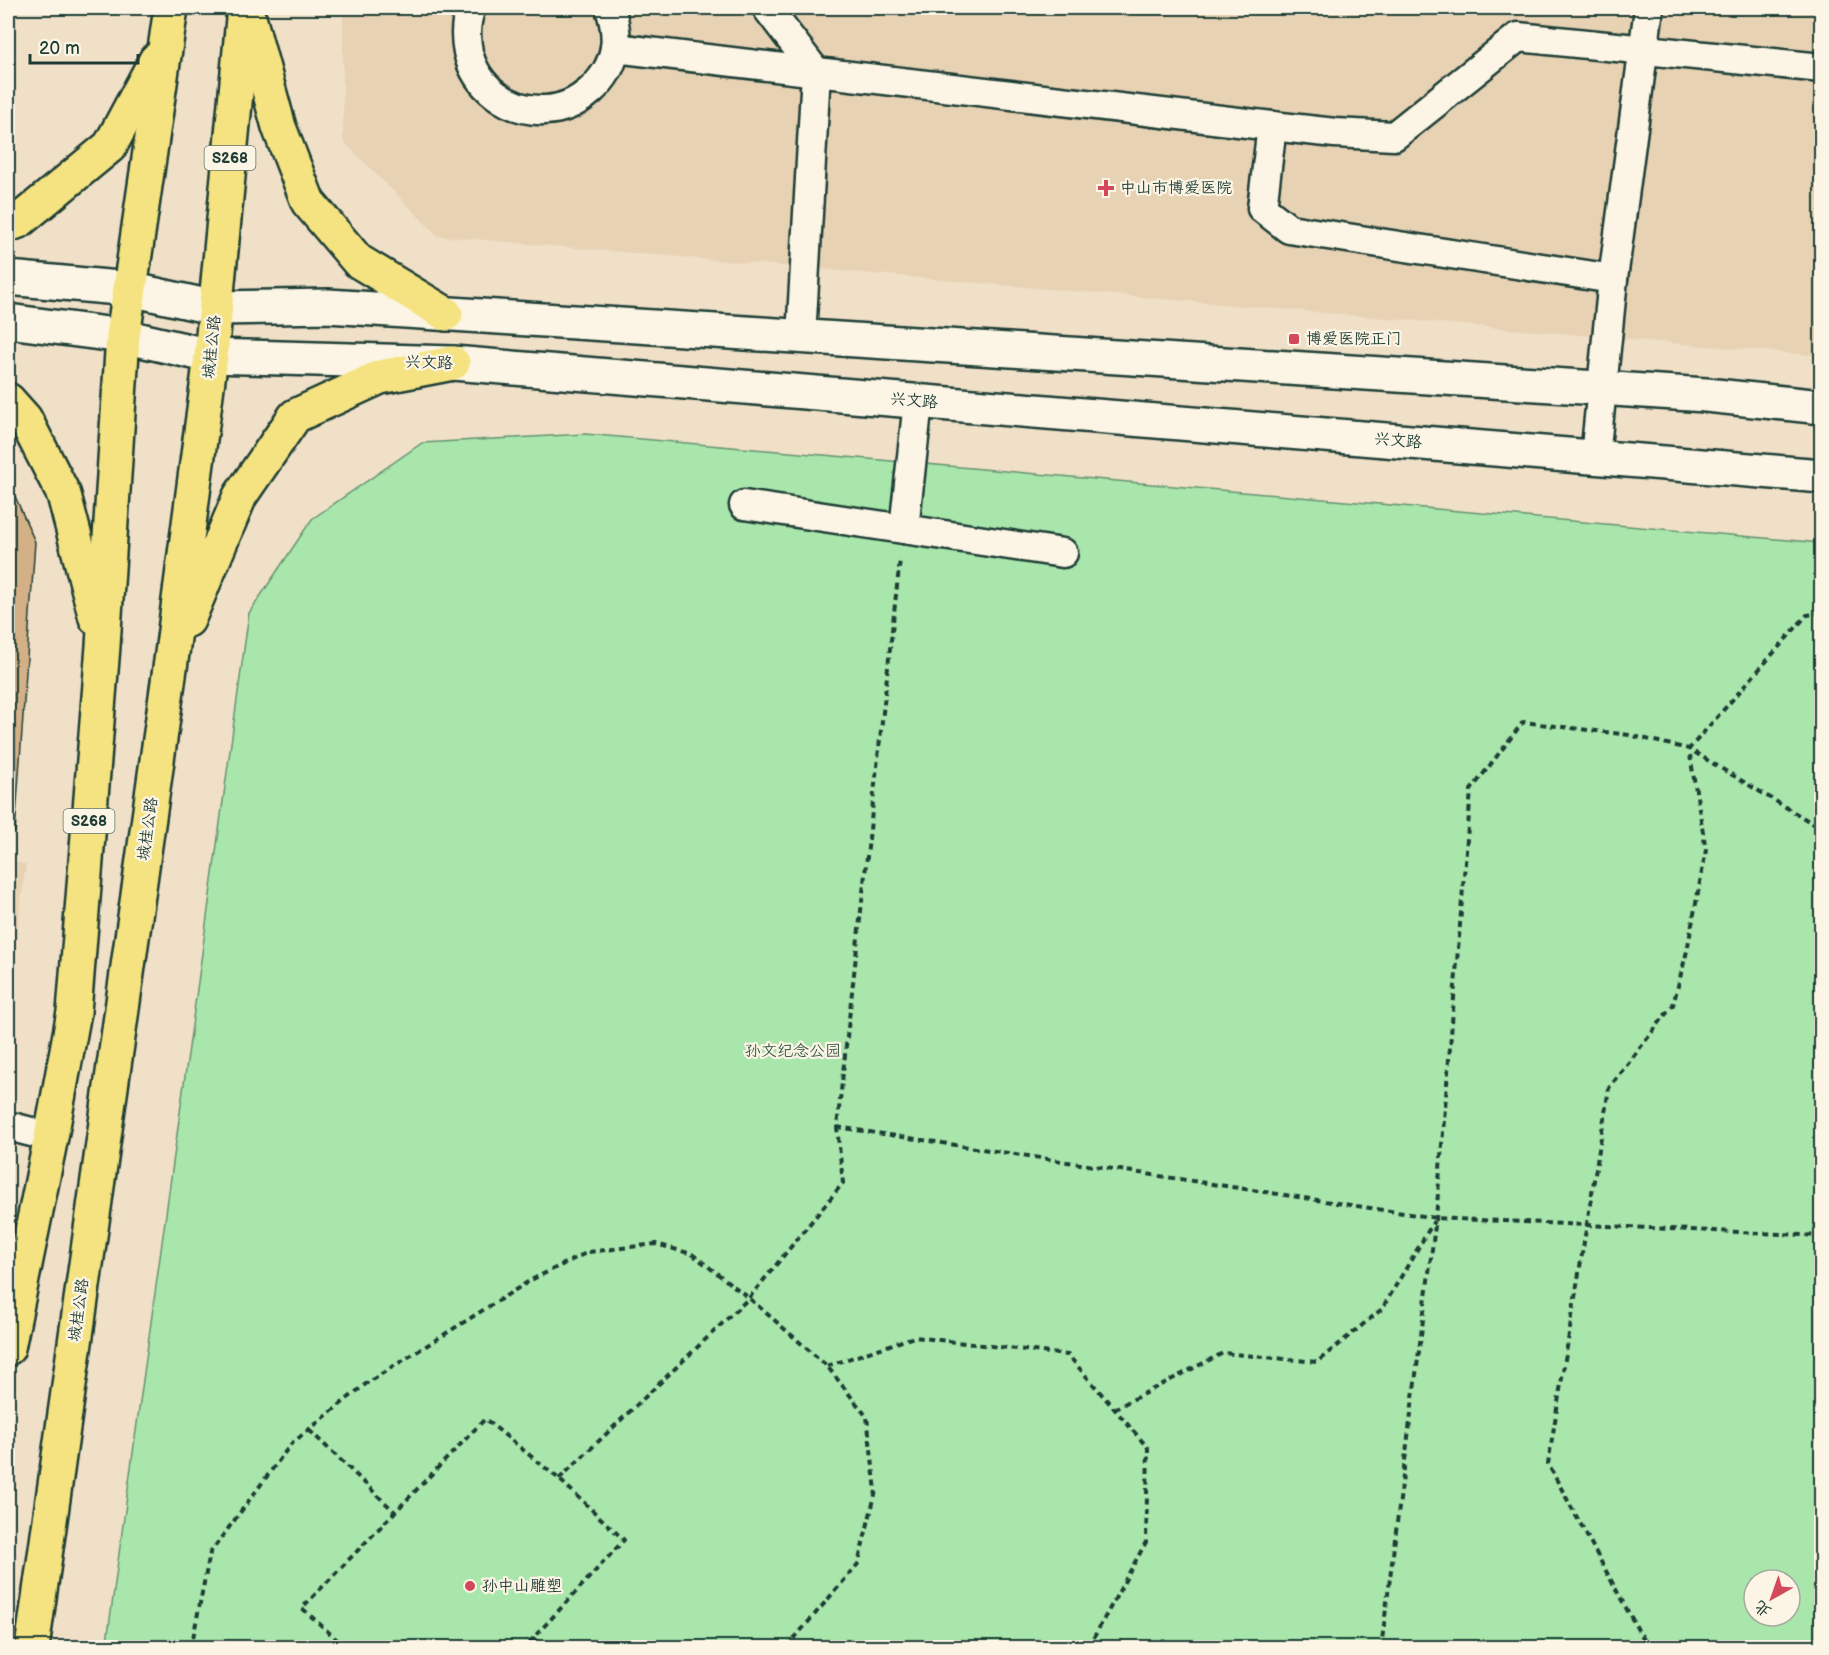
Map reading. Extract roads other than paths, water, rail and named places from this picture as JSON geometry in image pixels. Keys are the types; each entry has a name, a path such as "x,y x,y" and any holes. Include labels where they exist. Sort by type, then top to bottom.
{"main road":[{"name":"S268","path":"8,1347 74,1012 103,646 123,336 171,8"},
{"path":"245,8 279,127 308,202 358,261 446,314"},
{"name":"城桂公路","path":"32,1647 171,661 211,356 245,8"},
{"path":"8,225 19,220 110,146 166,39"},
{"path":"8,278 130,289 216,309 327,306 1706,396 1821,407"},
{"name":"兴文路","path":"8,321 123,336 211,356 453,363 1821,476"},
{"path":"171,661 240,496 295,416 380,377 453,363"},
{"path":"8,400 25,419 64,495 103,646"}],"street":[{"path":"471,8 465,39 470,62 482,83 500,99 522,108 546,110 569,105 589,93 606,73 615,48 615,23 610,8"},
{"path":"767,8 816,72 801,337"},
{"path":"1595,458 1613,279 1649,8"},
{"path":"615,48 1272,126 1335,133 1394,136 1518,37 1821,68"},
{"path":"1272,126 1262,208 1289,229 1613,279"},
{"path":"904,529 918,402"},
{"path":"744,505 1064,553"},
{"path":"8,1126 51,1137"}],"place":[{"name":"中山市博爱医院","path":"1106,188"},
{"name":"博爱医院正门","path":"1294,339"},
{"name":"孙中山雕塑","path":"470,1586"}],"park label":[{"name":"孙文纪念公园","path":"793,1051"}]}
